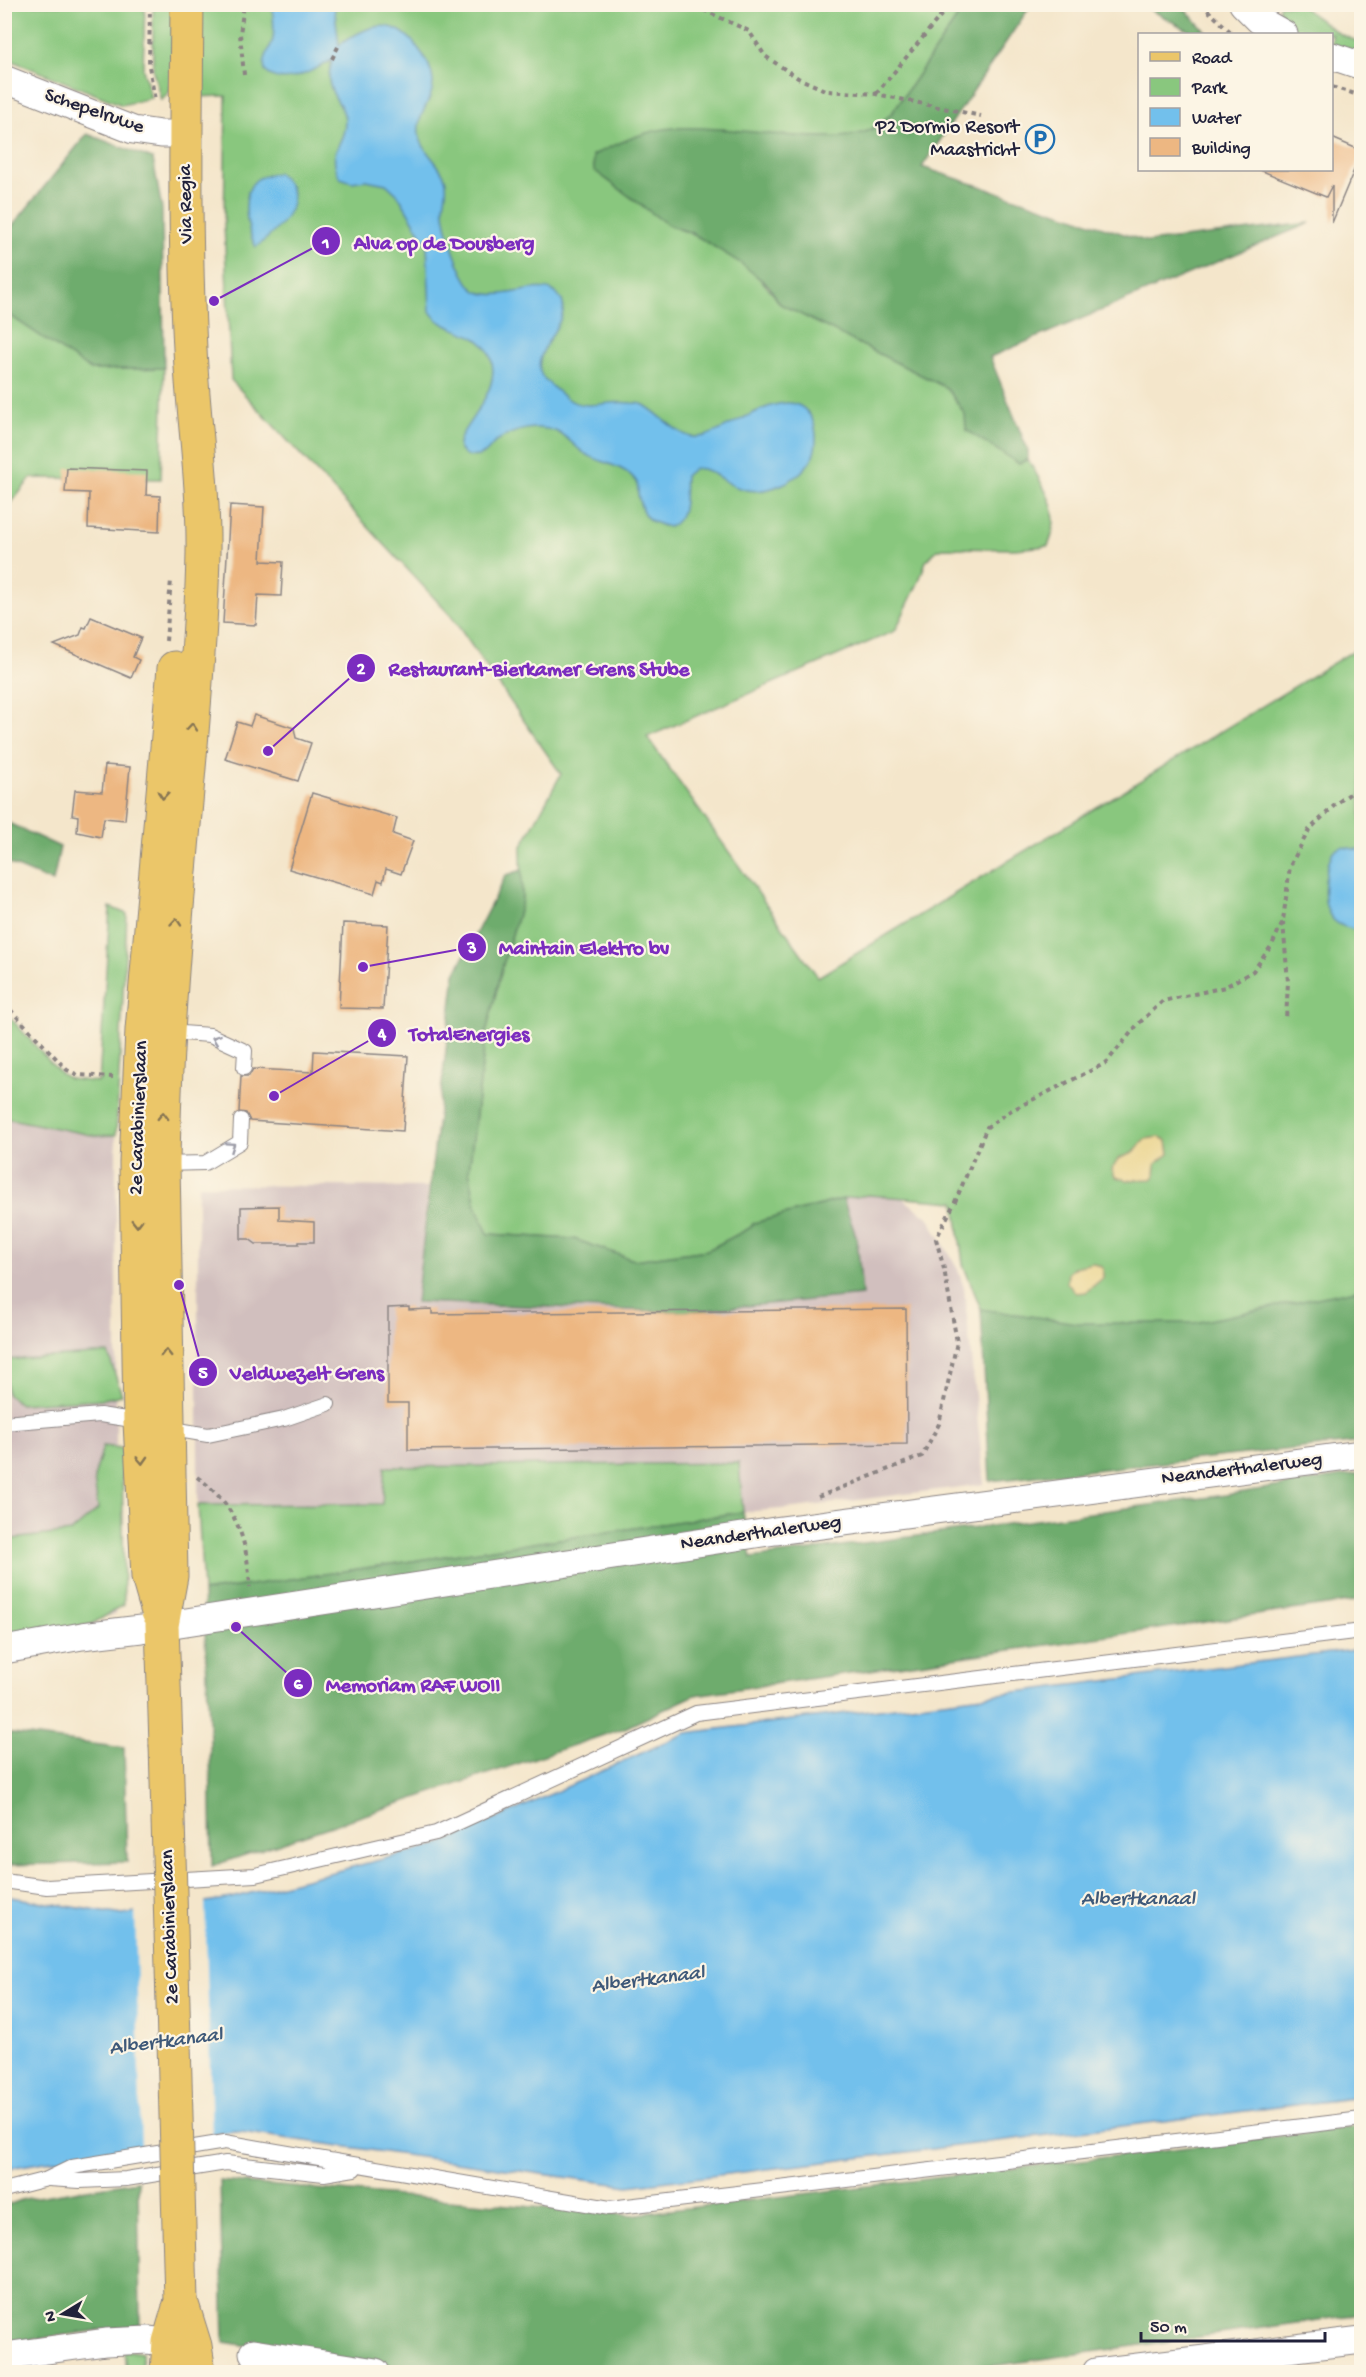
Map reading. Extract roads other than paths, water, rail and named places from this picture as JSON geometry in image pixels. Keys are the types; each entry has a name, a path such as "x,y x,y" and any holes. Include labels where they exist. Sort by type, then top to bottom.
{"main road":[{"name":"Via Regia","path":"187,4 173,134 192,403 189,618"},
{"name":"2e Carabinierslaan","path":"183,2358 162,1625 148,1577 154,1425 150,1164 155,1031 189,618"}],"street":[{"path":"1257,10 1283,33"},
{"path":"1333,56 1362,66"},
{"name":"Schepelruwe","path":"4,79 133,130 173,134"},
{"name":"Neanderthalerweg","path":"4,1650 82,1636 775,1531 1362,1454"},
{"path":"4,2356 106,2342 148,2340 183,2358"},
{"path":"1096,2373 1362,2340"},
{"path":"254,2352 376,2373"}],"lane":[{"path":"155,1031 210,1035 245,1051 244,1068"},
{"path":"150,1164 205,1162 240,1142 241,1120"},
{"path":"4,1423 100,1415 208,1435 284,1419 328,1404"},
{"path":"4,1881 46,1887 255,1875 436,1833 696,1713 1362,1631"},
{"path":"4,2190 47,2179 72,2167 225,2142 610,2208 1362,2119"},
{"path":"47,2179 80,2181 126,2179 225,2163 324,2174 365,2167"}],"water":[{"path":"272,5 334,5 339,45 361,32 381,26 400,31 421,52 430,67 433,88 420,120 419,134 423,146 445,178 447,186 445,216 450,240 460,267 472,287 478,292 498,294 546,289 553,291 561,299 563,309 561,319 542,353 539,364 542,376 555,389 565,397 583,405 619,402 642,404 679,431 693,437 706,436 721,430 773,405 789,403 802,408 813,421 816,434 815,448 807,465 800,473 781,485 760,490 739,488 708,471 693,470 685,476 680,517 669,527 655,523 646,517 640,502 637,482 631,476 619,468 584,453 555,431 540,428 525,429 498,440 482,455 471,456 462,453 459,442 491,385 493,370 490,355 478,340 443,324 430,311 427,244 398,195 386,184 366,180 352,182 340,178 336,168 335,154 343,136 345,119 330,85 329,74 332,60 290,78 281,79 265,71 265,59 274,35"},
{"path":"278,173 288,183 292,193 292,203 282,223 256,247 246,213 248,194 256,180"},
{"path":"1342,847 1361,850 1361,929 1356,930 1334,921 1326,903 1327,870 1333,851"},
{"name":"Albertkanaal","path":"1361,1649 1361,2097 628,2186 234,2131 15,2167 5,2172 4,1896 123,1915 231,1898 438,1845 686,1733"}],"place":[{"name":"P2 Dormio Resort Maastricht","path":"1040,139"},
{"name":"Alva op de Dousberg","path":"214,301"},
{"name":"Restaurant-Bierkamer Grens Stube","path":"268,751"},
{"name":"Maintain Elektro bv","path":"363,967"},
{"name":"TotalEnergies","path":"274,1096"},
{"name":"Veldwezelt Grens","path":"179,1285"},
{"name":"Memoriam RAF WOII","path":"236,1627"}]}
